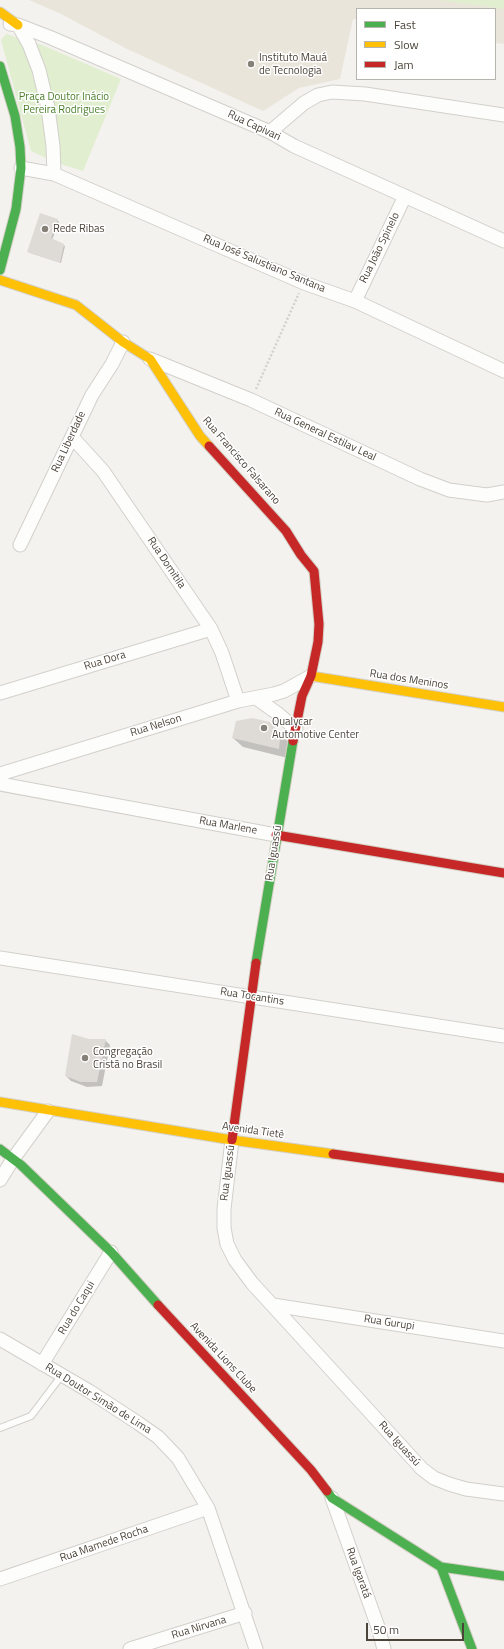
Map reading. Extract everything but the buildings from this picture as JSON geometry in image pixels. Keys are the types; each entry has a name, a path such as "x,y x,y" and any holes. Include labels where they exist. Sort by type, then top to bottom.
{"street":[{"path":"0,12 18,25 29,44 38,70 48,108 54,174"},
{"name":"Rua Capivari","path":"0,23 18,25 270,132 294,146 504,241"},
{"path":"0,66 15,116 20,147 21,168 16,209 0,270"},
{"path":"270,132 304,103 318,95 332,92 365,94 504,115"},
{"name":"Rua José Salustiano Santana","path":"21,168 54,174 304,283 355,301 504,371"},
{"name":"Rua João Spinelo","path":"355,301 405,196"},
{"name":"Rua Francisco Falsarano","path":"0,280 76,305 93,316 123,342 150,359 200,436 286,530 301,555 314,571 319,624 318,642 311,676"},
{"name":"Rua Liberdade","path":"20,545 92,395 112,364 123,342"},
{"name":"Rua General Estilav Leal","path":"150,359 251,400 420,479 449,490 487,496 504,492"},
{"name":"Rua Domitila","path":"72,437 103,471 211,630 222,653 238,701"},
{"name":"Rua Dora","path":"0,693 211,630"},
{"name":"Rua Nelson","path":"0,774 238,701 284,691 311,676"},
{"name":"Rua dos Meninos","path":"311,676 504,707"},
{"name":"Rua Iguassú","path":"311,676 302,696 276,835 251,997 224,1209 224,1228 227,1244 235,1260 273,1305 422,1469 434,1478 449,1484 466,1489 504,1494"},
{"path":"256,698 296,729"},
{"name":"Rua Marlene","path":"0,784 276,835 504,873"},
{"name":"Rua Tocantins","path":"0,958 504,1036"},
{"name":"Avenida Tietê","path":"0,1102 232,1140 504,1178"},
{"path":"0,1180 13,1159 48,1111"},
{"name":"Avenida Lions Clube","path":"0,1149 21,1165 111,1252 155,1303 311,1470 332,1498 424,1555 440,1567"},
{"name":"Rua do Caqui","path":"42,1364 111,1252"},
{"name":"Rua Gurupi","path":"273,1305 504,1341"},
{"name":"Rua Doutor Simão de Lima","path":"0,1339 6,1349 42,1364 62,1375 89,1391 158,1437 178,1458 193,1480 208,1508 256,1649"},
{"name":"Rua Igaratá","path":"332,1498 378,1627 384,1649"},
{"name":"Rua Mamede Rocha","path":"0,1579 208,1508"},
{"path":"472,1649 440,1567 504,1576"},
{"name":"Rua Nirvana","path":"130,1649 245,1613"}],"lane":[{"path":"0,1428 31,1416 62,1375"}],"path":[{"path":"251,400 304,283"}],"shaded area":[{"name":"Instituto Mauá de Tecnologia","path":"29,0 504,0 504,44 496,43 496,8 356,8 356,20 353,19 340,79 299,88 263,111 127,49 61,14"}],"green space":[{"path":"437,0 504,0 504,9"},
{"name":"Praça Doutor Inácio Pereira Rodrigues","path":"6,34 42,45 121,79 83,171 57,163 31,151 1,40"}],"traffic: fast":[{"path":"0,66 15,116 20,147 21,168 16,209 0,270"},
{"path":"256,963 293,741"},
{"path":"0,1149 21,1165 111,1252 158,1305"},
{"path":"327,1491 332,1498 441,1567 504,1576"},
{"path":"441,1567 472,1649"}],"traffic: slow":[{"path":"0,12 18,25"},
{"path":"0,280 76,305 123,342 150,359 200,436 209,446"},
{"path":"311,676 504,707"},
{"path":"0,1102 232,1140 333,1154"}],"traffic: jam":[{"path":"209,446 286,531 301,555 314,571 319,624 318,642 311,676 302,696 293,741"},
{"path":"276,835 504,873"},
{"path":"232,1140 256,963"},
{"path":"333,1154 504,1178"},
{"path":"158,1305 311,1470 327,1491"}],"place":[{"name":"Instituto Mauá de Tecnologia","path":"251,64"},
{"name":"Rede Ribas","path":"45,229"},
{"name":"Qualycar Automotive Center","path":"264,728"},
{"name":"Congregação Cristã no Brasil","path":"85,1058"}]}
